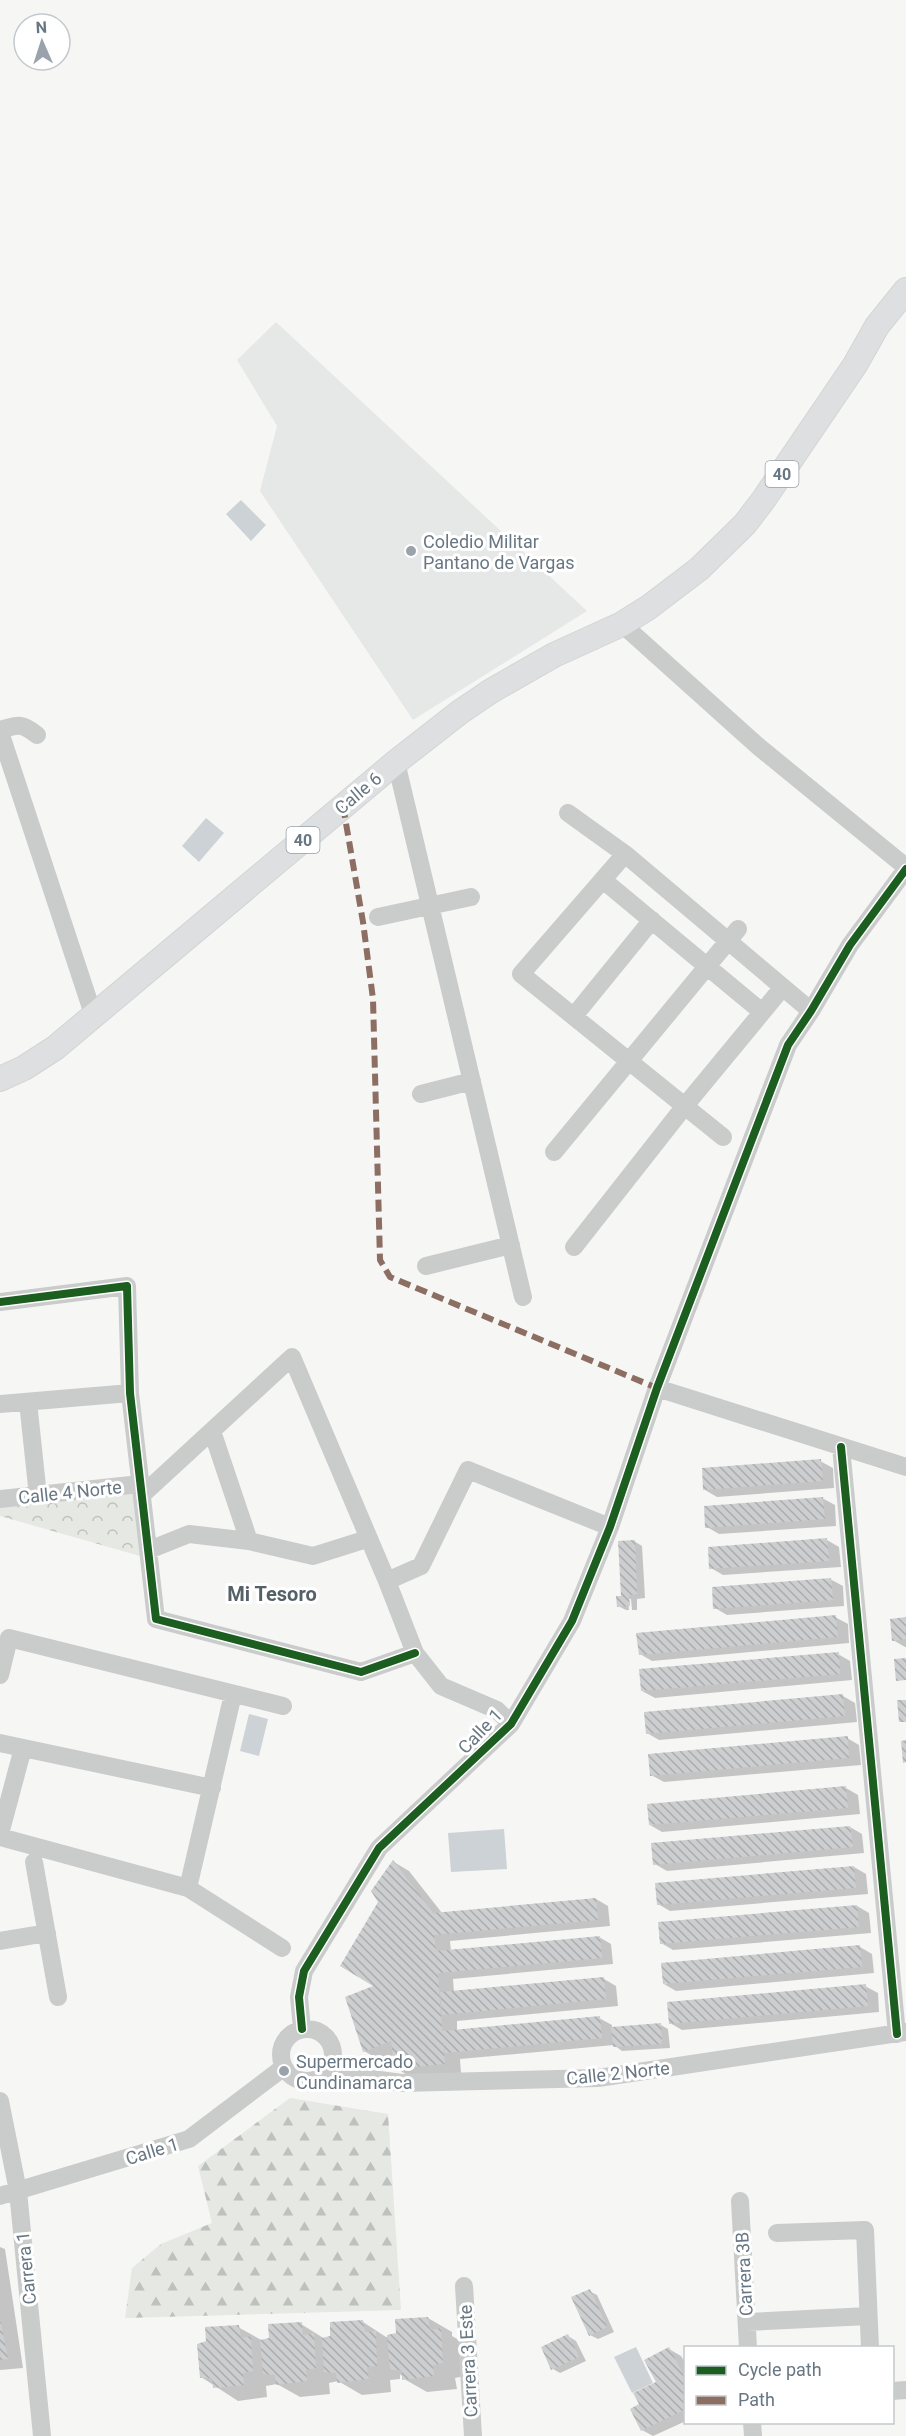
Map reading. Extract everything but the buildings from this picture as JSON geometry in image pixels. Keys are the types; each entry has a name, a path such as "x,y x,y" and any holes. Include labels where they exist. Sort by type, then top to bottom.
{"main road":[{"name":"40","path":"622,624 691,575 744,524 783,473 855,365 877,326 906,290"},
{"name":"Calle 6","path":"0,1079 24,1068 55,1048 396,762 490,692 555,654 622,624"}],"street":[{"path":"622,624 759,747 906,868"},
{"path":"37,735 26,726 15,725 0,731 94,1017"},
{"path":"396,762 523,1297"},
{"path":"568,813 625,854 679,899 733,935 783,987 812,1011"},
{"path":"625,854 521,974 723,1137"},
{"name":"Calle 1","path":"302,2029 298,1996 304,1971 379,1848 511,1724 572,1621 610,1527 657,1388 788,1045 812,1011 850,945 906,868"},
{"path":"603,880 762,1012"},
{"path":"378,917 471,897"},
{"path":"574,1016 655,922 679,899"},
{"path":"555,1152 733,935"},
{"path":"574,1247 684,1107 783,987"},
{"path":"421,1094 472,1081"},
{"path":"426,1266 511,1245"},
{"path":"0,1302 127,1286 130,1394 156,1619 361,1672 415,1653"},
{"path":"141,1489 212,1431 292,1357 415,1653 441,1686 497,1710 511,1724"},
{"path":"657,1388 906,1467"},
{"path":"0,1404 130,1394"},
{"path":"28,1402 38,1496"},
{"path":"212,1431 249,1541"},
{"path":"841,1447 901,2033"},
{"path":"387,1581 421,1566 468,1470 610,1527"},
{"name":"Calle 4 Norte","path":"0,1499 141,1489"},
{"path":"148,1550 189,1534 249,1541 313,1556 368,1539"},
{"path":"0,1674 9,1638 283,1706"},
{"path":"188,1888 233,1694"},
{"path":"0,1743 212,1788"},
{"path":"23,1748 0,1835 188,1888 282,1948"},
{"path":"34,1862 58,1997"},
{"path":"0,1941 47,1933"},
{"path":"302,2029 318,2030 329,2040 334,2055 330,2069 323,2076 306,2081 297,2079 284,2067 281,2060 284,2043 288,2037 302,2029"},
{"name":"Calle 2 Norte","path":"330,2069 364,2078 402,2083 598,2078 901,2033"},
{"name":"Calle 1","path":"0,2196 189,2139 284,2067"},
{"name":"Carrera 1","path":"0,2101 18,2191 42,2436"},
{"name":"Carrera 3B","path":"740,2201 748,2346"},
{"path":"777,2233 865,2230 870,2346"},
{"name":"Carrera 3 Este","path":"464,2286 473,2436"},
{"path":"747,2322 868,2316"}],"shaded area":[{"name":"Coledio Militar Pantano de Vargas","path":"276,322 587,611 413,720 260,491 277,426 237,360"},
{"path":"241,500 266,525 251,541 226,514"},
{"path":"206,818 224,833 199,862 182,846"},
{"path":"249,1714 268,1719 259,1756 240,1751"},
{"path":"504,1829 507,1869 451,1872 448,1833"},
{"path":"636,2347 653,2383 632,2393 614,2357"}],"green space":[{"path":"132,1485 140,1556 0,1516 0,1502"},
{"path":"290,2098 388,2114 401,2310 125,2318 132,2268 161,2244 212,2223 198,2166"}],"marked path":[{"path":"343,806 363,922 373,999 380,1260 390,1277 657,1388"}],"cycle path":[{"path":"302,2029 299,1997 304,1971 379,1848 511,1724 572,1621 610,1527 657,1388 788,1045 850,945 906,869"},
{"path":"0,1302 127,1286 130,1393 156,1619 361,1672 415,1653"},
{"path":"841,1447 897,2034"}],"place":[{"name":"Coledio Militar Pantano de Vargas","path":"411,551"},
{"name":"Supermercado Cundinamarca","path":"284,2071"}],"district":[{"name":"Mi Tesoro","path":"272,1594"}]}
